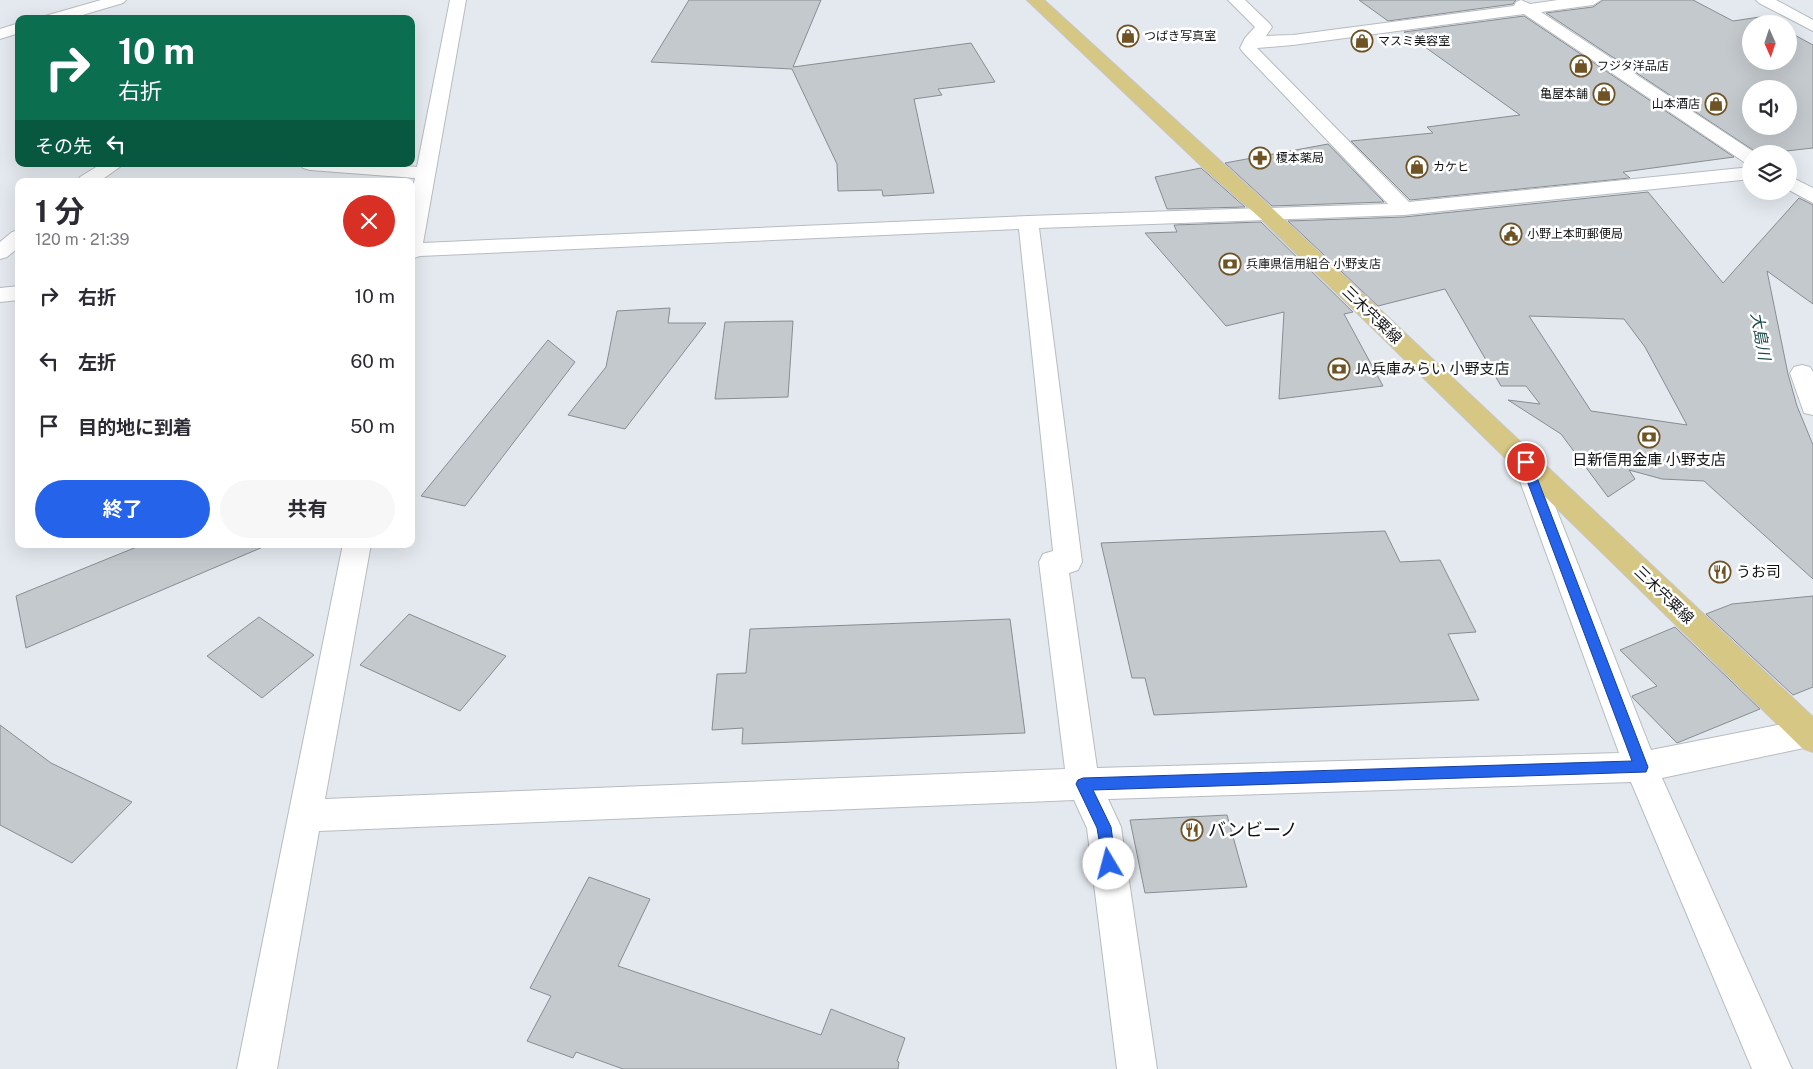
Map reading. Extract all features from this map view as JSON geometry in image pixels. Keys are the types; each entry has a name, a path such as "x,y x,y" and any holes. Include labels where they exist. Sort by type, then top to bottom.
{"main road":[{"name":"三木宍粟線","path":"1035,0 1217,170 1266,213 1811,734"}],"street":[{"path":"51,15 118,0"},
{"path":"415,230 458,0"},
{"path":"1236,0 1264,27 1251,41 1248,48 1404,209"},
{"path":"1513,0 1742,152"},
{"path":"1251,41 1293,40 1592,0"},
{"path":"1764,0 1813,26"},
{"path":"0,34 15,29"},
{"path":"92,178 109,167"},
{"path":"349,167 426,173"},
{"path":"415,251 1028,222 1404,209 1742,174"},
{"path":"1797,187 1813,197"},
{"path":"1028,222 1068,562 1053,562 1083,784 1104,827 1137,1069"},
{"path":"0,253 15,240"},
{"path":"0,294 15,292"},
{"path":"1802,374 1813,408"},
{"path":"1526,462 1641,767 1772,1069"},
{"path":"257,1069 356,548"},
{"path":"306,816 1083,784 1641,767 1811,734"}],"building":[{"path":"689,0 821,0 793,67 971,43 995,82 938,89 942,95 914,99 934,193 883,196 882,190 838,191 837,164 792,69 651,62"},
{"path":"1359,0 1516,0 1513,4 1388,21"},
{"path":"1603,0 1693,0 1733,21 1742,20 1742,70 1798,70 1798,37 1813,45 1813,148 1797,150 1797,145 1745,145 1546,13 1593,7"},
{"path":"1524,16 1734,157 1623,172 1630,178 1410,200 1351,141 1433,133 1427,127 1520,115 1404,32"},
{"path":"1328,144 1384,202 1272,206 1225,163"},
{"path":"1201,168 1245,207 1167,209 1155,177"},
{"path":"1648,192 1723,283 1799,198 1813,205 1813,304 1767,271 1788,374 1797,406 1813,445 1813,579 1704,481 1662,479 1629,470 1635,479 1608,497 1561,434 1508,400 1540,404 1526,386 1501,386 1445,289 1378,306 1288,221 1404,217","holes":["1529,316 1624,319 1645,347 1687,425 1591,411"]},
{"path":"1261,222 1353,312 1344,314 1383,386 1279,399 1284,312 1226,326 1145,233 1177,232 1174,225"},
{"path":"670,308 668,323 706,323 625,429 568,415 606,367 617,311"},
{"path":"793,321 788,397 715,399 725,322"},
{"path":"548,340 575,362 465,506 421,496"},
{"path":"1385,531 1400,562 1440,560 1476,632 1448,634 1479,700 1154,715 1145,678 1132,678 1101,543"},
{"path":"134,548 261,548 26,648 16,596"},
{"path":"1813,596 1813,687 1793,695 1706,614 1732,604"},
{"path":"409,614 506,656 460,711 360,665"},
{"path":"259,617 314,655 262,698 207,656"},
{"path":"1010,619 1025,733 742,744 743,728 712,730 717,674 746,673 750,629"},
{"path":"1675,627 1760,709 1677,743 1633,698 1632,696 1657,686 1620,650"},
{"path":"0,725 51,763 132,802 72,863 0,825"},
{"path":"1227,815 1247,887 1145,893 1130,820"},
{"path":"589,877 650,899 618,966 821,1035 831,1009 905,1038 897,1061 899,1062 898,1069 623,1069 576,1052 573,1058 527,1041 551,996 530,988"}],"place":[{"name":"つばき写真室","path":"1128,36"},
{"name":"マスミ美容室","path":"1362,41"},
{"name":"フジタ洋品店","path":"1581,66"},
{"name":"亀屋本舗","path":"1604,94"},
{"name":"山本酒店","path":"1716,104"},
{"name":"榎本薬局","path":"1260,158"},
{"name":"カケヒ","path":"1417,167"},
{"name":"小野上本町郵便局","path":"1511,234"},
{"name":"兵庫県信用組合 小野支店","path":"1230,264"},
{"name":"JA兵庫みらい 小野支店","path":"1339,369"},
{"name":"日新信用金庫 小野支店","path":"1649,437"},
{"name":"うお司","path":"1720,572"},
{"name":"バンビーノ","path":"1192,830"}],"route":[{"path":"1109,864 1104,827 1083,784 1641,767 1526,462"}],"water label":[{"name":"大島川","path":"1761,336"}]}
